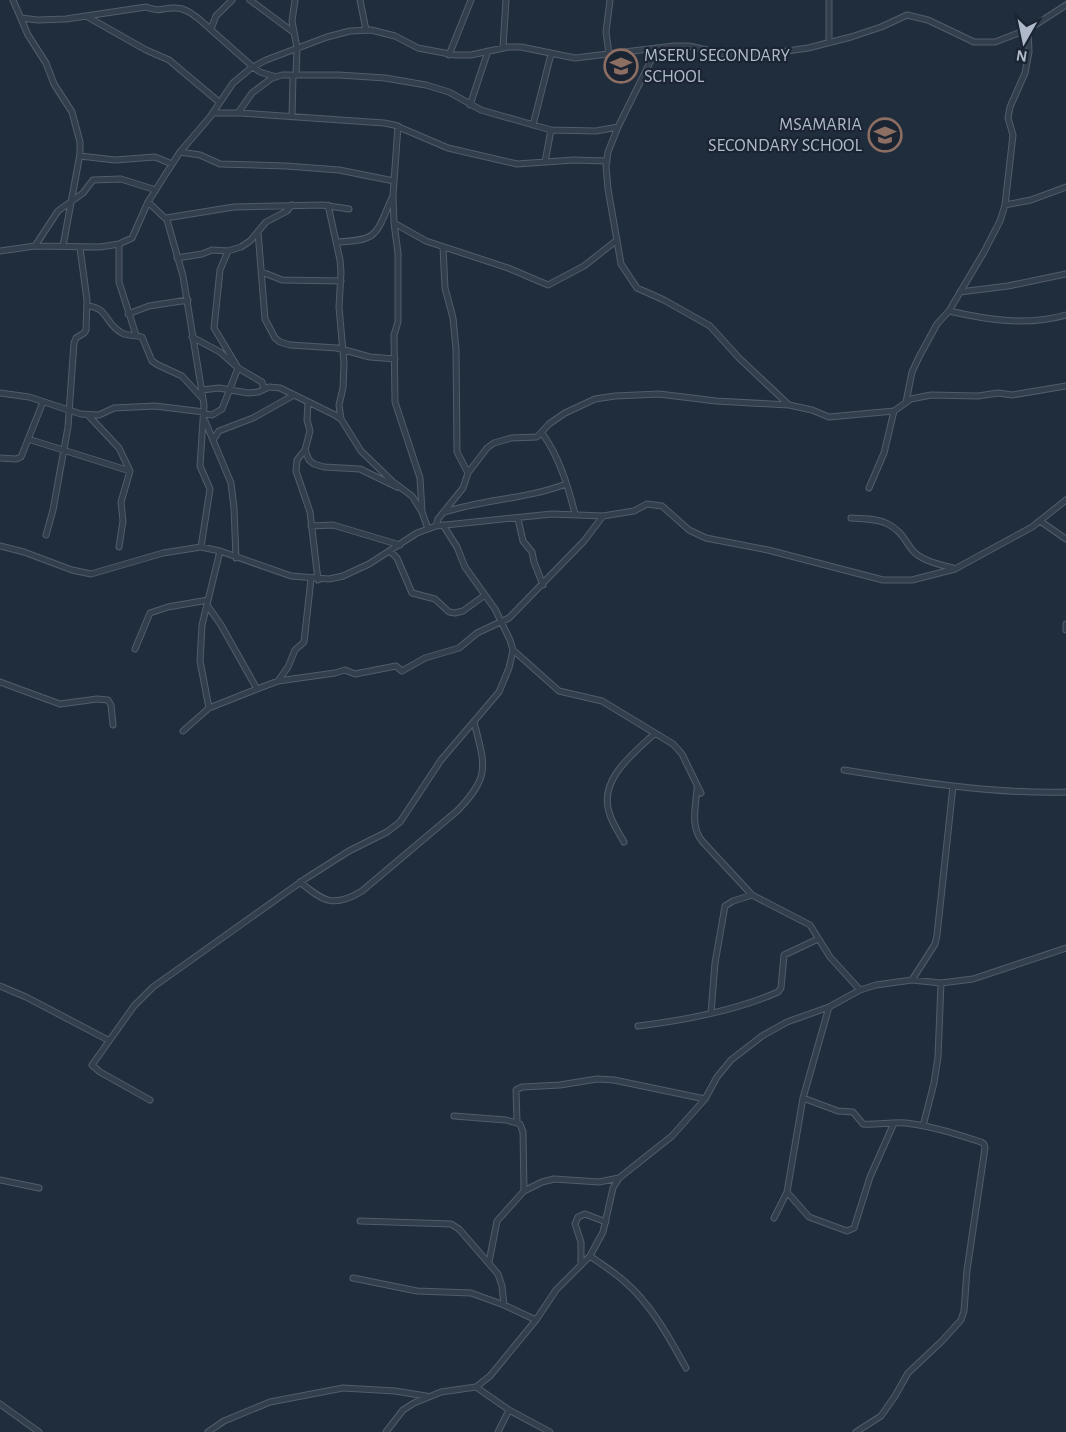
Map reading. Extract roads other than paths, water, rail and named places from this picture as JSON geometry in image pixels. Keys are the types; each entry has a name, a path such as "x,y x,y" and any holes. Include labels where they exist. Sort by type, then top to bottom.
{"street":[{"path":"13,0 28,35 72,112 80,142 73,199 63,246"},
{"path":"212,29 216,16 232,0"},
{"path":"250,0 293,32"},
{"path":"292,117 297,48 292,20 295,0"},
{"path":"360,0 366,30"},
{"path":"449,55 471,0"},
{"path":"503,47 506,0"},
{"path":"609,54 606,32 610,0"},
{"path":"829,0 829,42"},
{"path":"0,251 36,246 80,248 119,244 132,238 148,202 180,152 213,113 233,82 253,67 327,37 366,30 389,34 418,48 449,55 471,55 503,47 521,47 575,58 688,46 742,57 808,48 881,27 907,15 928,20 974,42 995,42 1028,29 1066,5"},
{"path":"21,18 46,20 146,8 157,11 177,8 189,12 212,29 260,72 277,77"},
{"path":"84,15 146,51 169,60 219,102"},
{"path":"906,402 912,372 918,357 937,324 960,292 1000,222 1005,205 1013,135 1008,118 1010,107 1025,73 1029,52 1028,29"},
{"path":"657,48 611,142 607,161 608,189 621,264 637,288 664,300 710,326 789,405"},
{"path":"470,105 488,51"},
{"path":"532,125 551,54"},
{"path":"238,113 252,93 272,78 295,75 339,75 409,82 449,92 470,105 551,130 596,131 618,127"},
{"path":"213,113 371,121 398,126 435,143 462,152 517,164 574,160 607,161"},
{"path":"398,126 393,195 398,253 398,322 394,335 395,402 420,478 422,512"},
{"path":"545,162 551,130"},
{"path":"180,152 200,155 220,164 339,170 394,181"},
{"path":"80,156 115,160 155,157 172,165"},
{"path":"36,246 58,211 83,193 90,182 101,179 121,179 156,190"},
{"path":"1005,205 1032,200 1066,187"},
{"path":"337,242 357,241 372,237 393,195"},
{"path":"148,202 166,218 188,300 192,337 204,401 200,466 210,489 201,547"},
{"path":"166,218 228,207 292,205 349,209"},
{"path":"177,258 214,250 228,250 244,245 266,222 287,211 292,205"},
{"path":"328,206 340,260 339,307 343,350 343,388 339,405 342,419 361,451 412,496 422,512 428,529"},
{"path":"394,223 426,241 508,268 548,285 584,266 617,240"},
{"path":"258,232 266,319 275,338 290,345 343,350 370,357 395,359"},
{"path":"119,244 118,279 136,335"},
{"path":"443,247 445,288 453,318 456,350 457,452 468,473"},
{"path":"46,535 53,510 69,411 73,349 76,338 86,331 87,306 80,248"},
{"path":"228,250 220,270 214,324 216,332 238,367"},
{"path":"262,272 282,280 341,281"},
{"path":"960,292 1008,286 1066,274"},
{"path":"128,314 149,306 188,300"},
{"path":"87,306 98,307 110,323 122,333 143,338 152,361 182,376 204,401"},
{"path":"948,311 992,320 1021,322 1049,320 1066,315"},
{"path":"192,337 220,352 262,382 264,389"},
{"path":"0,393 18,395 88,415 99,416 114,408 155,406 212,415 220,411 238,367"},
{"path":"860,990 830,957 807,923 752,895 698,836 694,821 699,790 682,754 674,744 602,702 559,691 513,650 502,623 465,567 457,547 440,526 438,519 463,488 468,473 487,448 494,443 514,437 534,438 565,413 594,399 659,394 716,401 789,405 812,410 829,417 894,411 906,402 931,395 1012,395 1066,386"},
{"path":"202,390 229,388 248,393 269,387 280,388 342,419"},
{"path":"213,440 219,431 253,418 294,395"},
{"path":"0,458 19,458 43,402"},
{"path":"278,681 288,667 295,650 304,642 315,579 310,512 296,471 297,460 305,450 310,431 307,420 308,402"},
{"path":"869,488 884,453 894,411"},
{"path":"88,415 119,448 130,471 121,502 123,521 118,547"},
{"path":"204,415 226,468 234,496 236,558"},
{"path":"542,433 554,452 574,514"},
{"path":"28,440 130,471"},
{"path":"305,450 309,460 318,465 360,469 401,488"},
{"path":"443,513 495,500 541,494 566,484"},
{"path":"0,554 1,547 24,552 72,570 91,574 163,553 201,547 220,551 291,576 315,579 343,576 428,529 440,526 552,514 603,516 634,511 647,504 660,505 689,530 706,538 768,550 883,580 912,580 955,569 1040,521 1066,500"},
{"path":"183,731 208,708 278,681 345,670 355,674 396,666 402,671 412,668 425,658 459,648 477,633 502,623 519,610 584,541 603,516"},
{"path":"851,518 889,524 906,539 918,556 955,569"},
{"path":"518,519 523,541 532,552 543,585"},
{"path":"1040,521 1066,539"},
{"path":"311,526 333,525 400,545"},
{"path":"208,708 200,661 202,625 220,551"},
{"path":"390,551 397,558 412,592 435,599 450,612 459,613 485,595"},
{"path":"135,649 150,612 168,607 207,603"},
{"path":"207,603 257,689"},
{"path":"1066,624 1066,630"},
{"path":"150,1100 100,1072 92,1065 143,995 211,947 229,931 266,909 300,882 349,851 387,832 400,822 435,767 499,692 509,668 513,650"},
{"path":"0,682 60,705 97,699 108,700 111,705 113,726"},
{"path":"300,882 324,899 339,902 347,900 362,891 457,811 470,797 483,771 484,761 474,722"},
{"path":"624,842 608,810 608,793 614,776 622,765 654,734"},
{"path":"844,770 953,786 1038,793 1066,792"},
{"path":"912,981 935,944 937,935 953,786"},
{"path":"711,1013 715,963 725,906 752,895"},
{"path":"638,1026 673,1022 711,1013 778,992 781,988 784,955 818,939"},
{"path":"208,1432 224,1421 270,1402 343,1388 395,1391 427,1396 476,1387 490,1376 536,1320 556,1290 590,1256 599,1242 613,1188 619,1178 672,1136 705,1099 717,1077 731,1060 762,1036 787,1022 829,1007 860,990 876,985 912,981 941,983 973,979 1066,948"},
{"path":"922,1126 934,1083 938,1057 941,983"},
{"path":"0,986 108,1040"},
{"path":"774,1218 787,1192 803,1098 829,1007"},
{"path":"517,1122 515,1095 516,1090 522,1087 560,1085 597,1079 614,1080 705,1099"},
{"path":"803,1098 838,1111 853,1112 862,1124 894,1122 922,1126 984,1144 963,1315 960,1322 908,1373 881,1416 856,1432"},
{"path":"454,1116 517,1122 522,1127 524,1191"},
{"path":"787,1192 808,1217 851,1231 854,1228 870,1177 894,1122"},
{"path":"489,1262 497,1221 524,1191 554,1179 599,1182 619,1178"},
{"path":"0,1180 39,1188"},
{"path":"581,1265 581,1242 575,1224 578,1217 585,1214 606,1222"},
{"path":"360,1221 451,1224 459,1229 498,1274 504,1305"},
{"path":"590,1256 623,1280 636,1293 669,1337 686,1368"},
{"path":"353,1278 417,1291 471,1293 536,1320"},
{"path":"476,1387 509,1410 550,1432"},
{"path":"386,1432 404,1410 427,1396"},
{"path":"0,1404 39,1432"},
{"path":"498,1432 509,1410"}],"place":[{"name":"MSERU SECONDARY SCHOOL","path":"621,66"},
{"name":"MSAMARIA SECONDARY SCHOOL","path":"885,135"}]}
